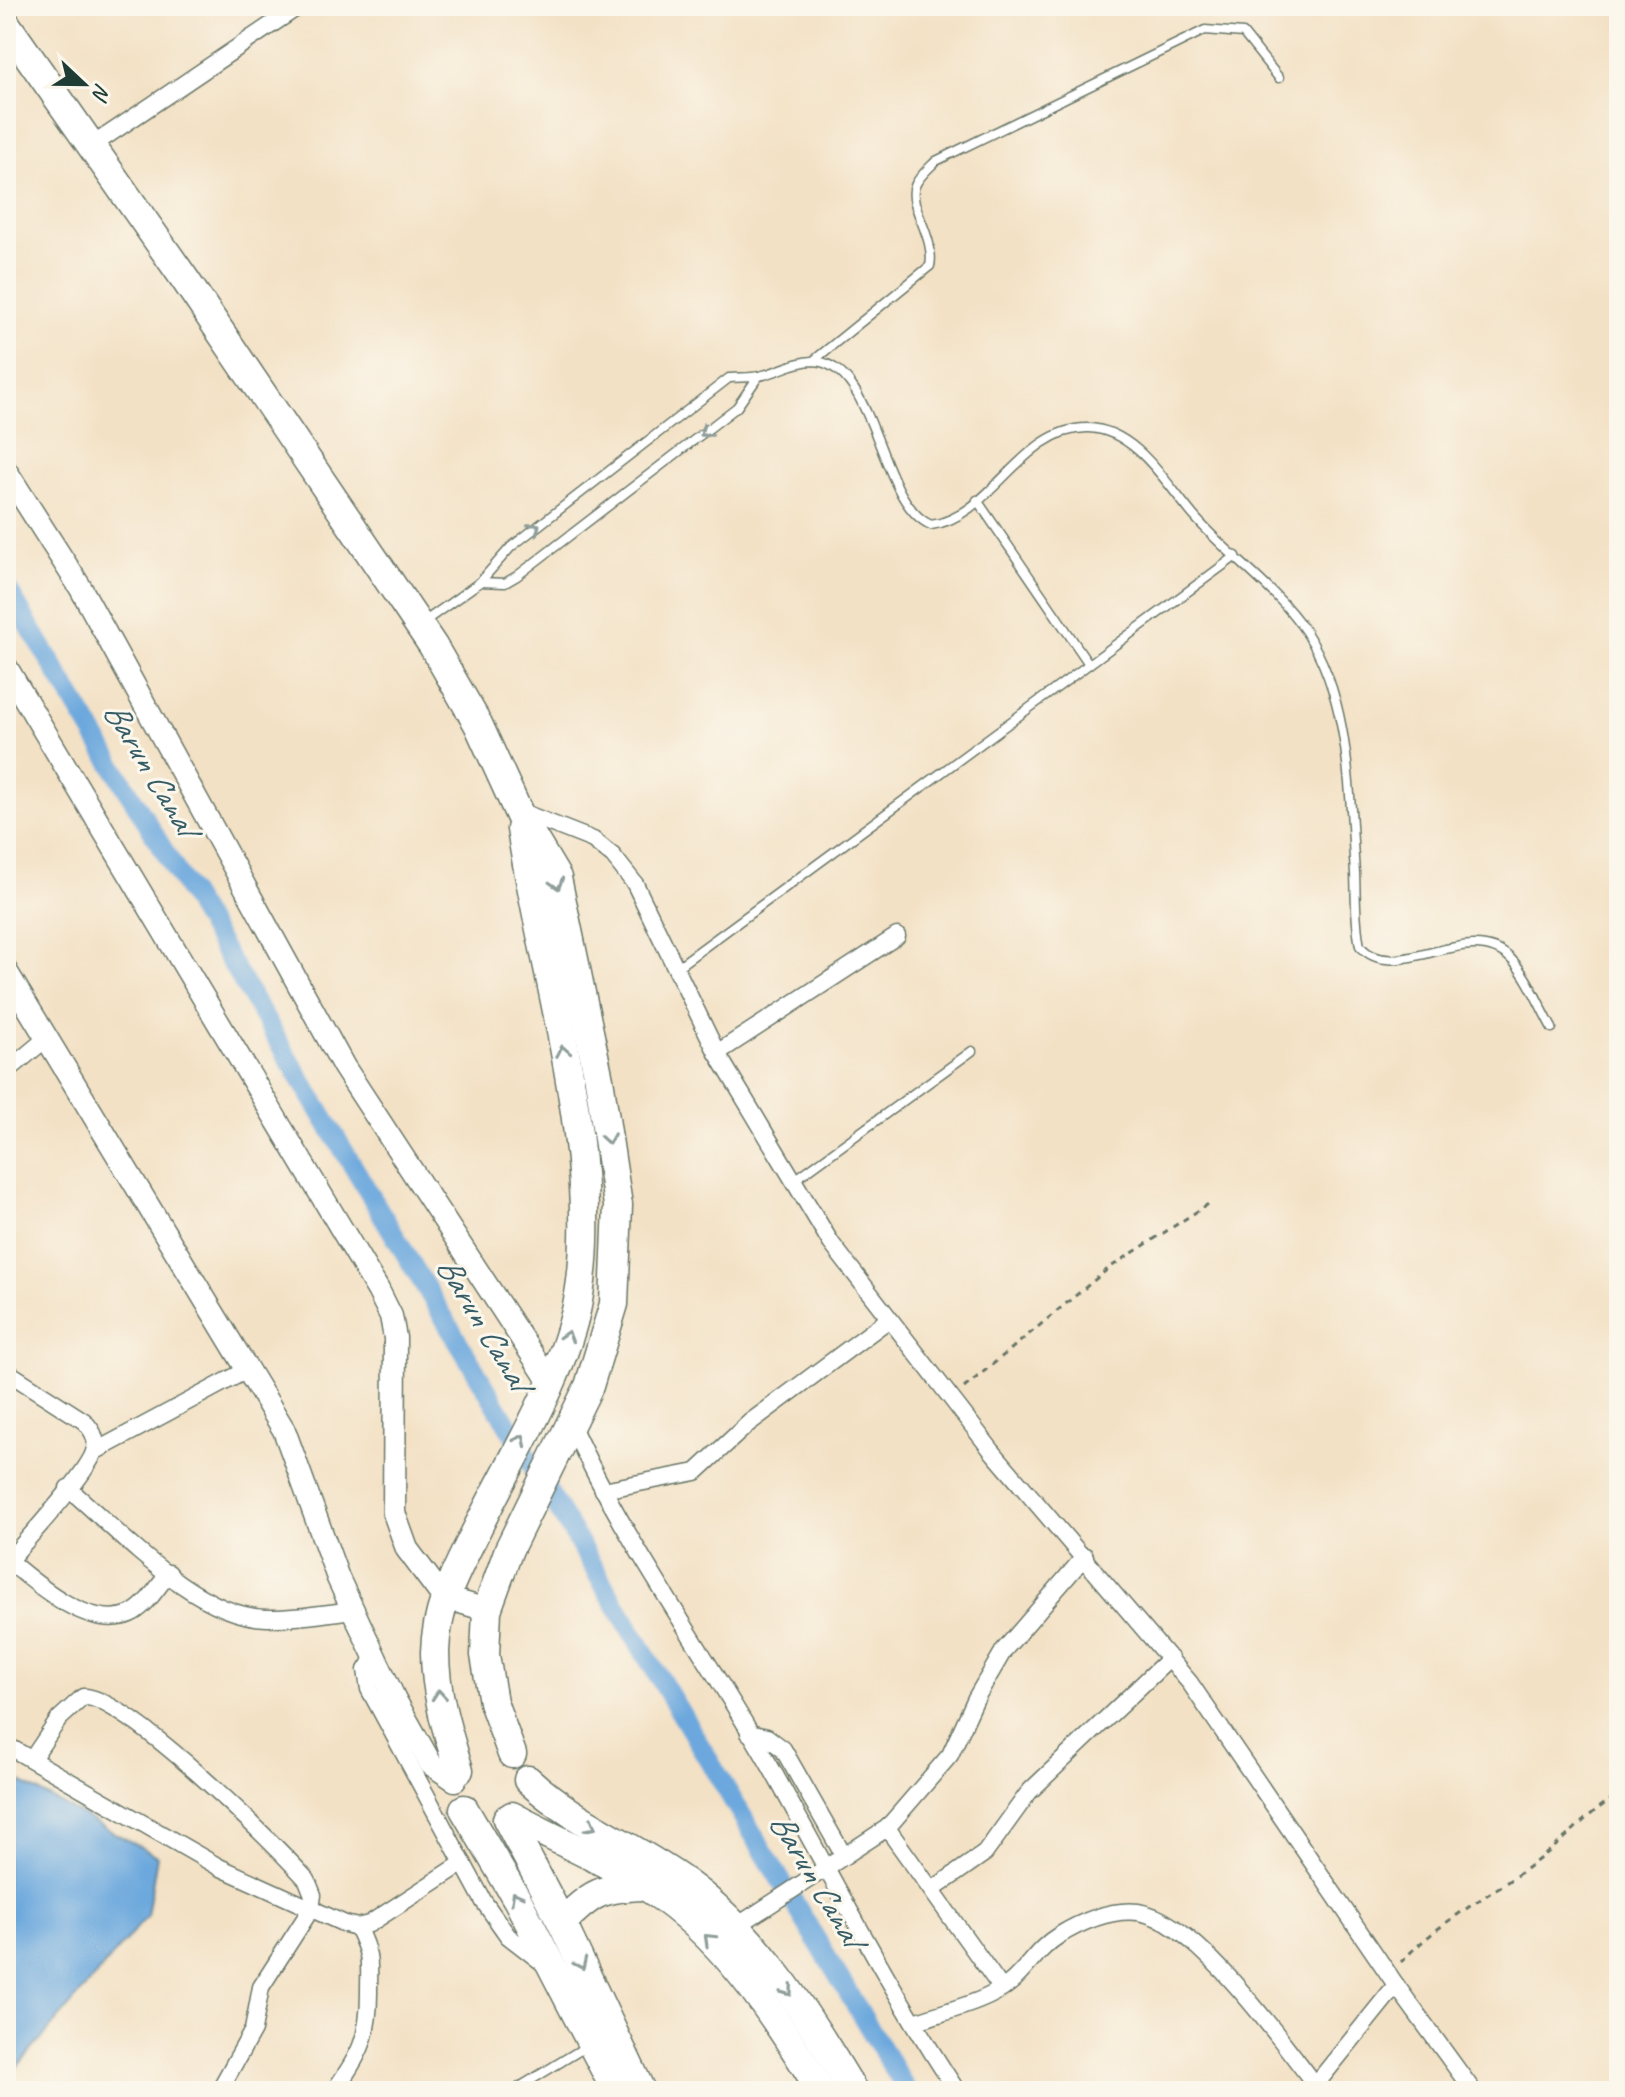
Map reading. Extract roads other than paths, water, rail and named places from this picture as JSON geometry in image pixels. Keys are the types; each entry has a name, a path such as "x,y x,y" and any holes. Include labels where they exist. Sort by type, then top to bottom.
{"highway":[{"path":"6,24 184,278 419,625 478,724 518,813 557,878 599,1079 618,1205 614,1304 589,1386 529,1509 487,1610 485,1655 493,1702 512,1754"},
{"path":"457,1775 440,1708 435,1651 443,1597 550,1382 578,1302 585,1212 569,1086 518,813"},
{"path":"616,2091 455,1790 457,1775 464,1761 482,1750 492,1748 512,1754 520,1761 528,1780 569,1813 689,1885 766,1962 822,2039 853,2091"},
{"path":"510,1818 525,1800 528,1780"},
{"path":"464,1809 481,1821 510,1818 664,1898 714,1943 753,1988 821,2091"},
{"path":"510,1818 641,2091"},
{"path":"562,1923 598,1892 612,1887 644,1886"}],"main road":[{"path":"6,471 80,587 344,1067 550,1382"},
{"path":"6,667 378,1290 391,1316 395,1338 394,1513 407,1549 443,1597 487,1610"},
{"path":"6,971 284,1430 354,1610 417,1744 431,1764 457,1775"}],"street":[{"path":"90,147 299,6"},
{"path":"518,813 593,840 613,856 635,884 717,1053 831,1243 951,1399 1170,1658 1473,2091"},
{"path":"717,1053 897,936"},
{"path":"6,1072 48,1037"},
{"path":"603,1490 696,1472 749,1423 889,1319"},
{"path":"169,1573 139,1608 119,1617 105,1616 65,1603 10,1554 68,1488 94,1452 247,1370"},
{"path":"6,1371 84,1421 93,1430 94,1452"},
{"path":"566,1434 749,1733 823,1866 957,2091"},
{"path":"68,1488 202,1597 245,1615 265,1618 354,1610"},
{"path":"734,1928 823,1866 887,1828 950,1755 976,1698 1004,1650 1085,1556"},
{"path":"375,1656 366,1670 369,1689 463,1863 508,1936 554,1971"},
{"path":"932,1890 985,1853 1029,1792 1170,1658"},
{"path":"32,1759 65,1712 83,1697 93,1696 116,1707 164,1744 307,1880 313,1895 311,1909 261,1987 253,2030 219,2091"},
{"path":"749,1733 767,1737 783,1749 844,1856"},
{"path":"6,1745 219,1867 357,1927 389,1913 463,1863"},
{"path":"887,1828 1002,1989"},
{"path":"915,2022 1002,1989 1056,1937 1106,1914 1142,1913 1173,1929 1236,1983 1308,2087 1393,1980"},
{"path":"334,2091 366,2040 370,2024 372,1967 357,1927"}],"lane":[{"path":"419,625 480,582 511,547 729,378 758,377 813,361 930,266 933,250 913,197 915,184 936,161 1205,30 1243,33 1279,78"},
{"path":"813,361 829,365 845,377 902,495 912,513 923,522 944,524 1050,441 1071,431 1088,428 1110,433 1129,443 1198,520 1268,586 1306,633 1334,689 1345,763 1360,946 1368,955 1393,959 1470,944 1498,949 1513,961 1552,1028"},
{"path":"480,582 505,583 517,576 719,421 745,397 758,377"},
{"path":"977,500 1089,664"},
{"path":"676,968 1236,556"},
{"path":"792,1182 972,1051"},
{"path":"513,2091 591,2043"}],"water":[{"path":"6,1774 157,1856 147,1916 6,2080"}],"waterway":[{"name":"Barun Canal","path":"6,587 907,2091"}]}
